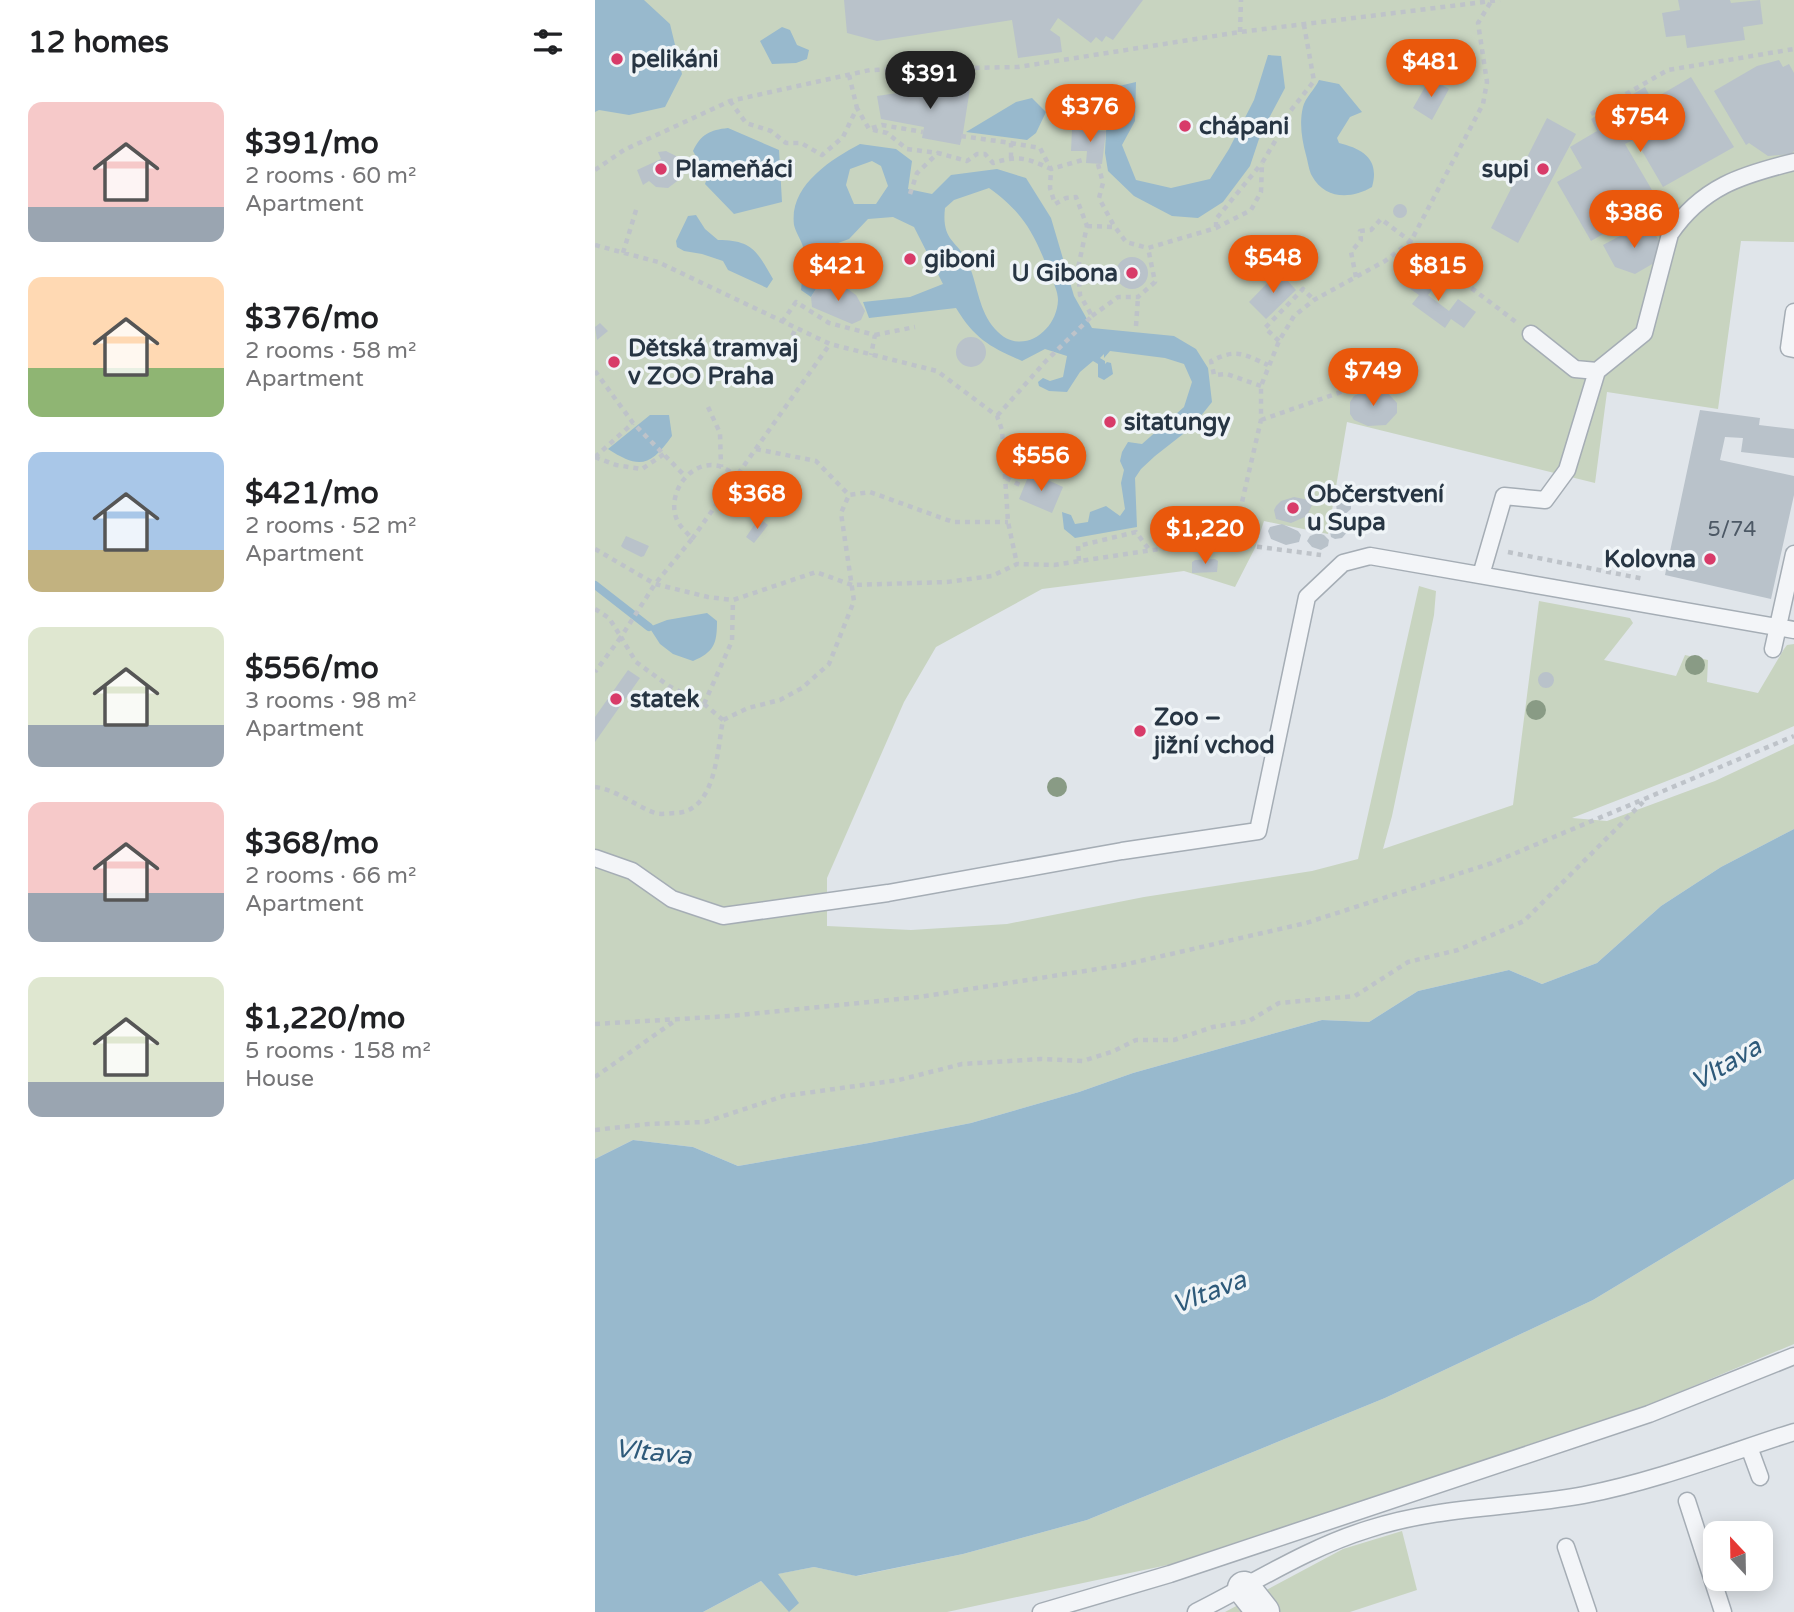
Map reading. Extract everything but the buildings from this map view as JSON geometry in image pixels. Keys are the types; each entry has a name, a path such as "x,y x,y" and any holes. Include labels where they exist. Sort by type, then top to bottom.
{"lane":[{"path":"1481,575 1504,496 1545,500 1567,470 1597,371 1644,333 1670,234 1677,224 1710,191 1754,172 1794,162"},
{"path":"1794,312 1789,348 1794,349"},
{"path":"1531,334 1575,369 1597,371"},
{"path":"1773,649 1786,628 1794,554"},
{"path":"595,858 632,871 672,899 723,916 888,894 1122,850 1258,831 1307,597 1343,563 1370,556 1786,628"},
{"path":"1041,1612 1183,1570 1649,1414 1794,1356"},
{"path":"1196,1612 1253,1600 1304,1553 1371,1528 1412,1517 1455,1510 1588,1494 1627,1485 1794,1432"},
{"path":"1749,1447 1760,1477"},
{"path":"1687,1501 1723,1612"},
{"path":"1566,1547 1588,1612"}],"path":[{"path":"1240,32 1241,0"},
{"path":"595,170 624,150 730,101 870,70 1019,67 1240,32 1500,0"},
{"path":"595,549 655,584 733,600 816,572 852,585 958,581 992,576 1017,564 1054,565 1150,551 1193,544 1220,533 1239,515 1261,420 1261,386 1279,341 1294,316 1314,300 1385,261 1411,241 1483,104 1487,82 1478,23 1492,1"},
{"path":"1216,228 1216,219 1262,163 1277,138 1281,122 1314,81 1304,25"},
{"path":"1591,114 1668,70 1794,49"},
{"path":"849,75 857,108 869,129 887,133 907,149 938,152 967,161 977,154 985,154 993,163 1011,157 1028,159 1051,169 1086,159"},
{"path":"730,101 746,123 771,131 786,143 801,144 822,155 843,137 857,108"},
{"path":"869,129 882,125 923,132"},
{"path":"961,136 1039,148 1051,169 1051,188 1055,204 1066,198 1076,197 1087,226 1077,268 1080,295 1090,317"},
{"path":"1011,143 1011,157"},
{"path":"910,194 917,173 938,152"},
{"path":"1098,164 1103,183 1100,198 1115,227 1126,242 1148,248 1216,228 1251,210 1261,192 1262,163"},
{"path":"623,253 637,207"},
{"path":"1356,277 1351,252 1361,240 1360,231 1371,230 1381,219 1531,334"},
{"path":"1087,226 1115,227"},
{"path":"595,245 657,262 830,344 937,371 997,416 1002,430 1008,522 1017,564"},
{"path":"997,416 1090,317 1118,297 1138,297 1155,282 1148,248"},
{"path":"1279,341 1265,328 1303,289 1314,300"},
{"path":"1136,326 1138,297"},
{"path":"782,322 796,302 829,323 875,335 915,327"},
{"path":"784,354 796,328"},
{"path":"871,355 875,335"},
{"path":"595,672 655,584 692,538 830,344"},
{"path":"1261,386 1227,374 1214,375 1210,361 1228,353 1246,356 1268,365"},
{"path":"595,371 633,423 685,475"},
{"path":"1261,420 1364,384 1373,384"},
{"path":"708,407 720,433 721,467"},
{"path":"633,423 595,457 616,465 642,469 664,454"},
{"path":"756,449 816,461 849,495"},
{"path":"692,538 677,521 673,496 685,475 706,466 721,467 736,476"},
{"path":"1005,477 1024,486"},
{"path":"849,495 870,492 953,522 1008,522"},
{"path":"723,720 748,708 780,700 802,688 829,664 854,601 841,513 849,495"},
{"path":"1079,561 1078,546 1136,533 1150,551"},
{"path":"1220,533 1244,545 1322,555"},
{"path":"704,705 732,641 733,600"},
{"path":"595,609 609,618 636,662 723,720"},
{"path":"595,787 605,789 657,814 685,813 698,806 710,786 723,720"},
{"path":"595,1024 676,1020 919,998 1123,965 1306,923 1492,863 1794,736"},
{"path":"595,1130 647,1124 705,1122 784,1096 899,1080 962,1064 1041,1059 1083,1061 1114,1052 1136,1040 1174,1040 1213,1027 1249,1021 1279,1003 1355,996 1408,962 1458,950 1524,921 1646,799"},
{"path":"595,1077 676,1020"}],"green space":[{"path":"595,0 1794,0 1794,242 1741,241 1718,409 1607,392 1595,483 1347,422 1328,534 1264,521 1255,548 1235,587 1184,571 1042,589 936,647 904,702 827,878 827,926 911,930 1007,924 1144,897 1312,871 1358,859 1419,586 1436,591 1434,615 1383,849 1513,805 1539,601 1630,618 1633,623 1604,660 1676,676 1685,655 1708,660 1707,682 1758,693 1784,649 1787,645 1794,644 1794,726 1690,772 1572,818 1607,821 1715,781 1794,744 1794,829 1721,867 1661,906 1597,963 1542,984 1509,970 1418,991 1369,1022 1322,1020 1133,1073 1079,1092 971,1123 869,1143 738,1166 693,1147 633,1140 595,1159"},
{"path":"1794,1179 1794,1344 1646,1406 1177,1563 947,1612 703,1612 761,1581 789,1611 777,1574 814,1567 857,1576 963,1554 1087,1520 1385,1398 1593,1300"},
{"path":"1402,1531 1417,1590 1350,1612 1225,1612 1343,1549"}],"water":[{"path":"595,0 644,0 670,24 682,74 665,107 629,115 599,110 595,112"},
{"path":"782,27 790,30 797,45 809,50 807,59 796,63 772,64 760,41"},
{"path":"1268,55 1281,56 1285,88 1261,133 1250,166 1223,202 1198,218 1172,216 1134,196 1108,171 1106,131 1119,86 1136,82 1135,121 1122,145 1136,180 1171,188 1210,179 1254,100"},
{"path":"1319,80 1339,84 1362,112 1350,117 1337,138 1339,143 1362,152 1374,169 1372,187 1356,194 1339,195 1324,190 1311,174 1303,143 1301,119 1304,104"},
{"path":"1032,98 1046,112 1036,133 1027,140 966,132 1016,102"},
{"path":"728,128 779,150 782,202 734,214 705,184 711,167 699,162 693,151 707,134"},
{"path":"860,144 896,149 912,161 908,189 932,194 951,175 997,169 1026,178 1051,218 1074,296 1092,328 1174,336 1196,349 1208,368 1212,402 1192,427 1155,456 1135,478 1137,527 1075,538 1064,529 1062,512 1071,515 1075,524 1088,522 1090,512 1106,506 1120,516 1125,509 1121,483 1124,470 1120,461 1122,452 1128,442 1142,444 1184,407 1192,382 1184,364 1165,358 1110,351 1104,358 1104,354 1100,358 1105,364 1111,363 1113,374 1104,380 1098,377 1098,364 1093,361 1080,372 1067,392 1049,391 1039,386 1038,382 1043,378 1050,381 1063,377 1067,356 1045,349 1022,361 984,341 956,308 869,318 863,302 910,297 943,284 914,227 893,217 868,219 849,239 819,250 816,289 811,297 801,290 804,251 794,225 794,211 805,186 825,166","holes":["872,161 881,166 888,186 876,204 854,204 846,185 850,169","989,188 1011,207 1027,226 1039,247 1057,293 1056,312 1051,322 1044,331 1026,341 1005,337 990,322 982,307 969,265 946,228 945,208 954,200"]},
{"path":"696,215 705,229 718,240 739,242 758,254 773,279 767,288 728,270 723,261 677,247 676,241 688,216"},
{"path":"650,415 669,415 672,436 657,454 643,462 636,462 608,449"},
{"path":"707,613 717,621 715,641 706,654 693,661 673,654 660,644 649,627 667,620"},
{"name":"Vltava","path":"1794,829 1794,1179 1593,1300 1385,1398 1087,1520 963,1554 856,1576 814,1567 778,1574 799,1603 789,1612 761,1581 703,1612 595,1612 595,1159 633,1140 693,1147 738,1166 869,1143 971,1123 1079,1092 1133,1073 1322,1020 1369,1022 1418,991 1509,970 1542,984 1597,963 1661,906 1721,867"}],"waterway":[{"path":"595,585 649,627"}],"place":[{"name":"pelikáni","path":"617,59"},
{"name":"chápani","path":"1185,126"},
{"name":"Plameňáci","path":"661,169"},
{"name":"supi","path":"1543,169"},
{"name":"giboni","path":"910,259"},
{"name":"U Gibona","path":"1132,273"},
{"name":"Dětská tramvaj v ZOO Praha","path":"614,362"},
{"name":"sitatungy","path":"1110,422"},
{"name":"Občerstvení u Supa","path":"1293,508"},
{"name":"Kolovna","path":"1710,559"},
{"name":"statek","path":"616,699"},
{"name":"Zoo – jižní vchod","path":"1140,731"}]}
